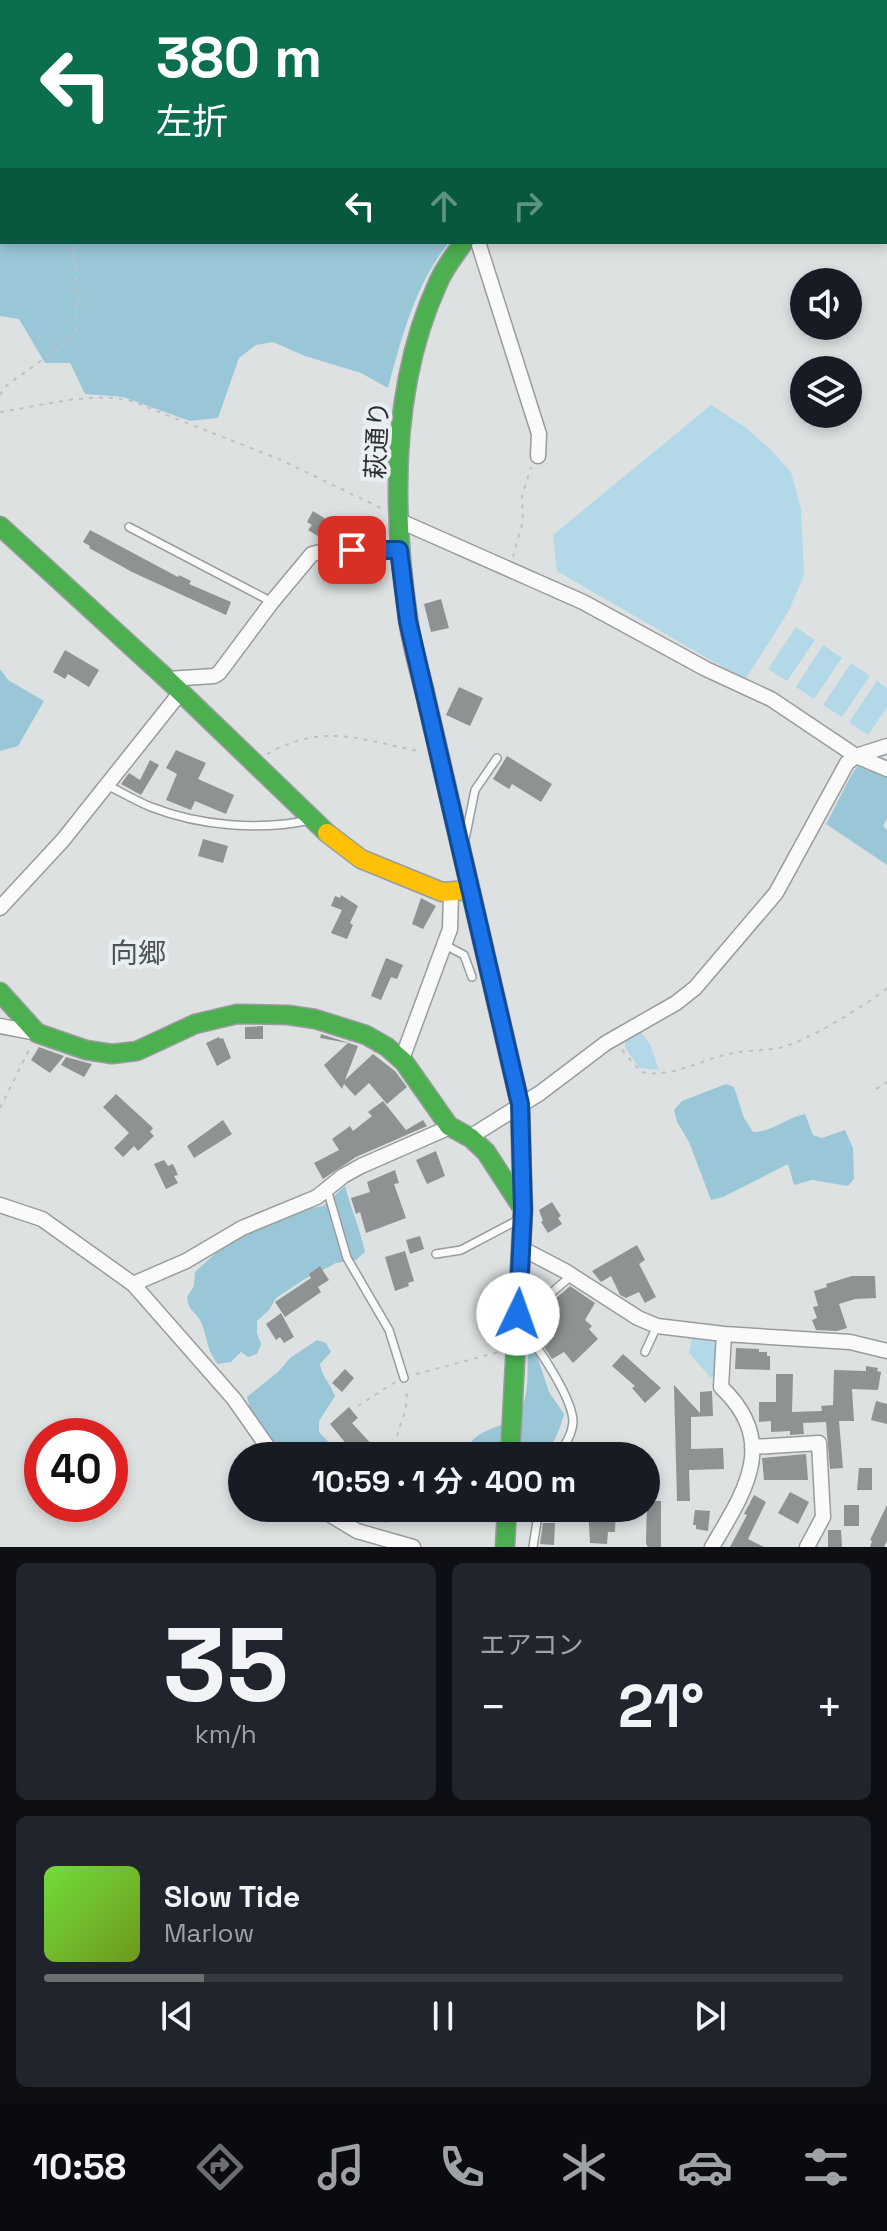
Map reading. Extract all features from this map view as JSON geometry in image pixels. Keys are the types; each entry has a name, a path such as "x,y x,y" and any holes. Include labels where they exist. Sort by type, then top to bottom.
{"street":[{"name":"萩通り","path":"463,244 436,283 413,344 403,425 399,550 408,621 520,1104 523,1214 511,1442"},
{"path":"479,244 539,434 538,456"},
{"path":"400,519 583,602 706,669 771,699 856,756 887,769"},
{"path":"0,526 174,686 336,842 361,859 442,892 470,890"},
{"path":"0,908 63,840 174,686 219,673 312,554 328,550 399,550"},
{"path":"470,1137 695,988 776,893 847,763 856,756 887,746"},
{"path":"402,1059 445,945 452,914 451,893"},
{"path":"0,992 37,1033"},
{"path":"0,1026 37,1033 94,1051 121,1054 213,1018 269,1013 356,1028 402,1059 450,1127 470,1137 498,1167 523,1214"},
{"path":"133,1284 186,1261 242,1228 317,1197 361,1166 450,1127"},
{"path":"0,1205 42,1219 133,1284 234,1399 264,1442"},
{"path":"521,1248 572,1275 638,1318 657,1326 724,1334 850,1342 887,1351"},
{"path":"712,1547 740,1500 752,1470 748,1419 736,1401 721,1387 724,1334"},
{"path":"752,1447 819,1443 823,1517 807,1547"},
{"path":"342,1522 357,1531 413,1547"},
{"path":"505,1547 506,1522"}],"lane":[{"path":"129,527 272,602"},
{"path":"461,851 475,790 497,758"},
{"path":"105,784 152,807 214,822 283,826 312,819"},
{"path":"445,945 464,955 472,977"},
{"path":"327,1189 347,1258 389,1330 404,1378"},
{"path":"436,1254 461,1250 523,1214"},
{"path":"566,1442 573,1421 566,1397 538,1347 517,1319 572,1275"},
{"path":"645,1352 657,1326"},
{"path":"533,1547 537,1522"}],"path":[{"path":"0,395 7,385 59,348 76,330 78,292 72,244"},
{"path":"0,412 77,401 129,400 281,460 400,519"},
{"path":"508,569 523,521 522,496 529,470 538,456"},
{"path":"257,767 267,754 284,744 313,735 357,737 439,755"},
{"path":"617,1037 623,1052 641,1072 661,1074 730,1053 782,1047 824,1028 873,1000 887,988"},
{"path":"0,1108 37,1033"},
{"path":"876,1089 887,1082"},
{"path":"358,1406 404,1378 515,1349"},
{"path":"394,1442 408,1403 404,1378"}],"shaded area":[{"path":"0,244 448,244 418,293 388,388 361,373 305,356 273,342 256,345 239,358 218,418 190,421 123,397 85,394 70,363 45,363 19,319 0,316"},
{"path":"711,405 745,427 791,472 801,509 804,575 788,612 745,680 557,571 553,535"},
{"path":"796,627 815,640 787,681 768,669"},
{"path":"823,645 842,658 814,699 796,687"},
{"path":"851,663 870,676 842,717 823,705"},
{"path":"0,669 8,680 44,701 18,746 0,751"},
{"path":"877,681 887,688 887,707 868,735 849,722"},
{"path":"858,766 887,777 887,818 883,826 887,830 887,865 826,824"},
{"path":"640,1031 650,1044 659,1070 639,1068 625,1047 626,1038"},
{"path":"726,1084 734,1087 744,1118 753,1132 805,1114 813,1135 822,1138 845,1130 853,1148 854,1179 848,1186 812,1180 794,1185 788,1164 711,1200 674,1110 682,1101"},
{"path":"345,1186 365,1252 356,1260 336,1263 305,1279 276,1298 257,1321 261,1344 257,1354 248,1357 241,1352 231,1362 218,1364 200,1320 188,1302 195,1272 227,1243 251,1229 302,1210 323,1206"},
{"path":"692,1337 720,1342 716,1378 710,1377 689,1353"},
{"path":"317,1340 326,1343 331,1352 320,1364 335,1396 319,1421 319,1432 329,1442 274,1442 252,1415 247,1397 290,1358"},
{"path":"528,1353 536,1353 549,1392 564,1414 553,1442 472,1442 517,1415 524,1402"}],"building":[{"path":"313,511 332,523 323,539 308,530 312,525 307,522"},
{"path":"90,530 191,581 189,584 231,602 226,615 132,572 89,548 83,542"},
{"path":"441,599 449,628 431,632 424,604"},
{"path":"65,650 99,670 89,687 68,674 65,679 53,672"},
{"path":"459,687 483,698 470,726 446,715"},
{"path":"176,750 206,763 198,779 234,795 226,814 195,801 191,810 166,800 177,774 166,768"},
{"path":"507,756 552,784 541,802 512,784 509,789 493,779"},
{"path":"150,760 159,765 141,795 121,784 129,773 140,780"},
{"path":"203,839 228,846 223,863 198,856"},
{"path":"341,895 358,906 347,939 331,933 342,910 331,906 335,896 340,898"},
{"path":"421,898 436,906 423,929 412,924"},
{"path":"386,958 403,965 397,979 391,977 381,1000 371,996"},
{"path":"263,1026 263,1039 245,1039 245,1027"},
{"path":"321,1034 358,1046 345,1080 373,1054 395,1071 407,1087 387,1104 369,1083 355,1096 344,1084 342,1089 324,1065 348,1043 320,1038"},
{"path":"223,1038 231,1058 217,1066 206,1043"},
{"path":"39,1047 64,1056 50,1073 31,1060"},
{"path":"66,1057 92,1064 84,1077 61,1065"},
{"path":"116,1094 153,1128 150,1132 154,1136 138,1151 134,1146 123,1157 114,1148 129,1133 103,1107"},
{"path":"383,1101 406,1130 423,1120 427,1126 356,1157 323,1179 314,1163 339,1150 332,1139 350,1126 353,1131 372,1116 368,1112"},
{"path":"223,1120 232,1134 194,1158 187,1146"},
{"path":"436,1151 445,1176 427,1184 416,1160"},
{"path":"164,1160 168,1166 173,1164 178,1175 174,1176 178,1183 166,1189 154,1164"},
{"path":"395,1170 399,1183 394,1184 406,1218 366,1233 360,1212 356,1214 351,1198 370,1192 367,1182"},
{"path":"552,1202 561,1216 558,1218 562,1224 548,1233 541,1222 539,1210"},
{"path":"420,1236 424,1249 410,1254 406,1240"},
{"path":"637,1245 645,1260 639,1264 656,1297 645,1303 639,1292 626,1298 620,1295 611,1276 601,1282 592,1271"},
{"path":"405,1251 414,1281 395,1291 385,1257"},
{"path":"320,1266 329,1280 318,1287 321,1292 285,1317 275,1302 311,1278 309,1274"},
{"path":"852,1276 875,1276 876,1298 839,1304 847,1328 816,1330 812,1320 817,1318 813,1307 818,1306 814,1291"},
{"path":"570,1286 595,1303 585,1320 598,1339 573,1363 564,1352 552,1359 542,1344 555,1336 544,1324 553,1315 545,1308"},
{"path":"281,1313 294,1337 284,1343 280,1337 276,1340 266,1324"},
{"path":"736,1348 767,1352 770,1370 735,1369"},
{"path":"623,1354 661,1388 645,1403 632,1388 635,1386 612,1366"},
{"path":"866,1366 878,1368 877,1371 881,1372 878,1390 852,1389 854,1421 839,1421 843,1468 830,1469 826,1422 803,1423 804,1434 790,1435 790,1431 771,1432 771,1421 759,1422 759,1402 776,1402 776,1374 793,1374 792,1412 822,1411 821,1406 833,1405 834,1370 866,1371"},
{"path":"345,1369 354,1378 342,1392 332,1383"},
{"path":"674,1385 700,1413 700,1392 712,1391 713,1416 691,1417 691,1449 723,1448 724,1469 689,1470 690,1501 677,1501"},
{"path":"876,1401 887,1404 887,1424 871,1420"},
{"path":"349,1407 358,1418 352,1423 370,1442 345,1442 330,1424"},
{"path":"806,1454 808,1480 764,1480 762,1458"},
{"path":"859,1468 872,1468 872,1490 857,1490"},
{"path":"790,1492 809,1502 798,1524 778,1513"},
{"path":"754,1495 766,1502 748,1539 764,1547 730,1547 747,1515 744,1514"},
{"path":"661,1501 661,1547 648,1547 647,1522 660,1522"},
{"path":"844,1505 859,1505 859,1526 844,1526"},
{"path":"887,1505 887,1541 884,1547 870,1547 870,1540"},
{"path":"695,1510 710,1511 708,1531 696,1529 693,1525"},
{"path":"589,1522 615,1522 615,1532 608,1532 607,1544 590,1543"},
{"path":"543,1523 555,1523 554,1545 540,1544"},
{"path":"828,1530 841,1530 842,1547 828,1547"}],"traffic: fast":[{"path":"424,689 411,636 403,576 399,534 399,448 411,363 423,322 440,277 463,244"},
{"path":"0,526 167,679 327,833"},
{"path":"0,992 37,1033 86,1050 112,1054 137,1051 195,1024 237,1014 315,1019 366,1035 404,1062 449,1126 471,1138 486,1152 521,1206"},
{"path":"511,1442 522,1182"},
{"path":"505,1547 506,1522"}],"traffic: slow":[{"path":"424,689 520,1104 522,1182"},
{"path":"327,833 361,859 442,892 470,890"}],"district":[{"name":"向郷","path":"138,953"}],"route":[{"path":"352,550 399,550 408,621 520,1104 523,1210 518,1314"}]}
